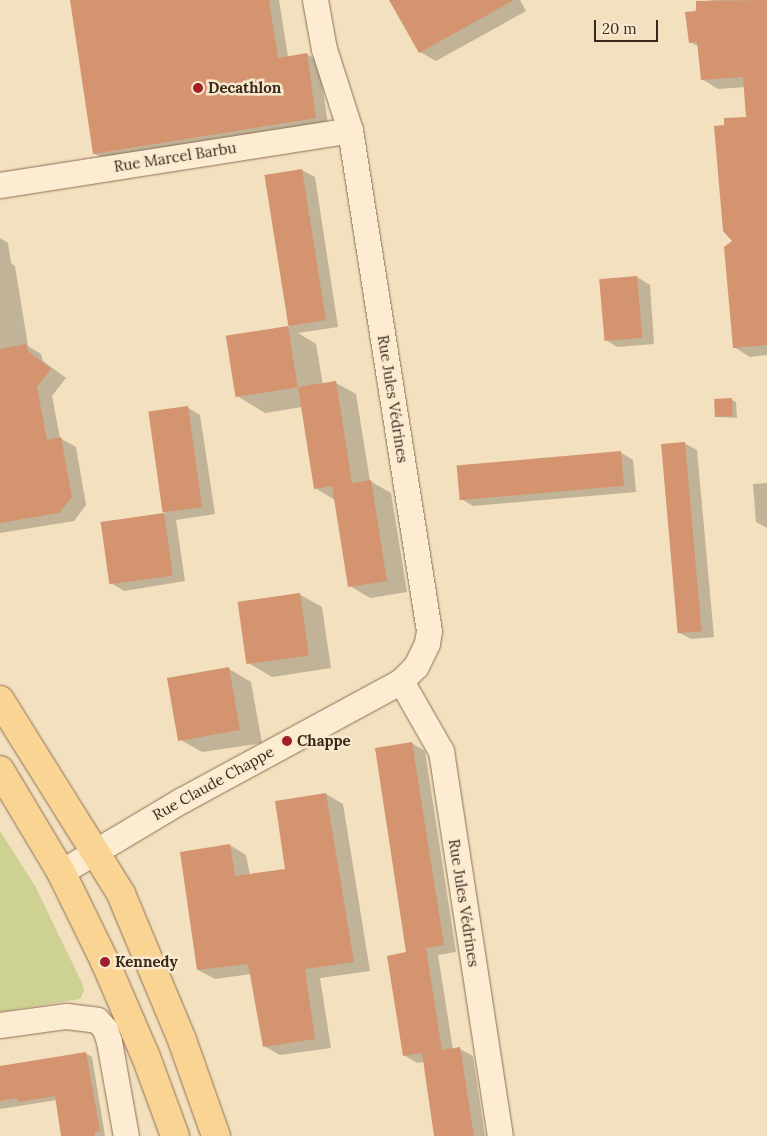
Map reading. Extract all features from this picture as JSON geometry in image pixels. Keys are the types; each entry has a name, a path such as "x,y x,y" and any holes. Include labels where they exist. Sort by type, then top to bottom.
{"main road":[{"path":"0,700 96,851 120,894 166,1004 216,1136"},
{"path":"0,770 61,872 123,1003 146,1057 175,1136"}],"street":[{"name":"Rue Jules Védrines","path":"315,0 324,49 350,130 429,630 424,655 408,673 441,751 500,1136"},
{"name":"Rue Marcel Barbu","path":"0,185 350,130"},
{"name":"Rue Claude Chappe","path":"61,872 408,673"},
{"path":"0,1026 66,1016 97,1020 123,1003"},
{"path":"97,1020 105,1029 114,1067 126,1136"},
{"path":"114,1067 146,1057"}],"green space":[{"path":"0,831 35,886 82,983 84,991 80,999 0,1012"}],"building":[{"name":"Decathlon","path":"70,0 269,0 278,58 307,53 316,118 93,154"},
{"path":"389,0 514,0 419,53"},
{"path":"767,0 767,345 733,348 724,247 732,241 723,231 714,126 724,125 724,118 746,117 743,77 701,80 697,42 689,43 685,12 696,11 696,1"},
{"path":"302,169 326,320 288,326 264,175"},
{"path":"637,276 642,338 605,341 599,279"},
{"path":"288,326 298,387 235,397 226,336"},
{"path":"26,344 28,351 51,369 37,387 47,440 61,437 72,497 59,513 0,523 0,349"},
{"path":"336,381 352,483 371,480 387,581 348,587 332,486 314,489 298,387"},
{"path":"732,398 733,416 715,417 714,399"},
{"path":"188,406 202,507 163,513 148,412"},
{"path":"685,442 702,631 678,633 661,444"},
{"path":"621,451 624,486 460,500 457,465"},
{"path":"164,513 173,575 109,584 101,522"},
{"path":"300,593 309,655 246,664 238,602"},
{"path":"229,667 240,730 178,741 167,678"},
{"path":"412,742 444,945 426,948 442,1050 460,1047 474,1136 434,1136 422,1053 403,1056 387,956 406,952 375,748"},
{"path":"326,793 354,962 305,969 315,1039 263,1047 248,964 197,970 180,852 230,844 235,876 285,869 275,801"},
{"path":"86,1052 100,1131 95,1132 95,1136 61,1136 55,1096 18,1102 17,1098 0,1101 0,1066"}],"place":[{"name":"Decathlon","path":"198,88"},
{"name":"Chappe","path":"287,741"},
{"name":"Kennedy","path":"105,962"}]}
